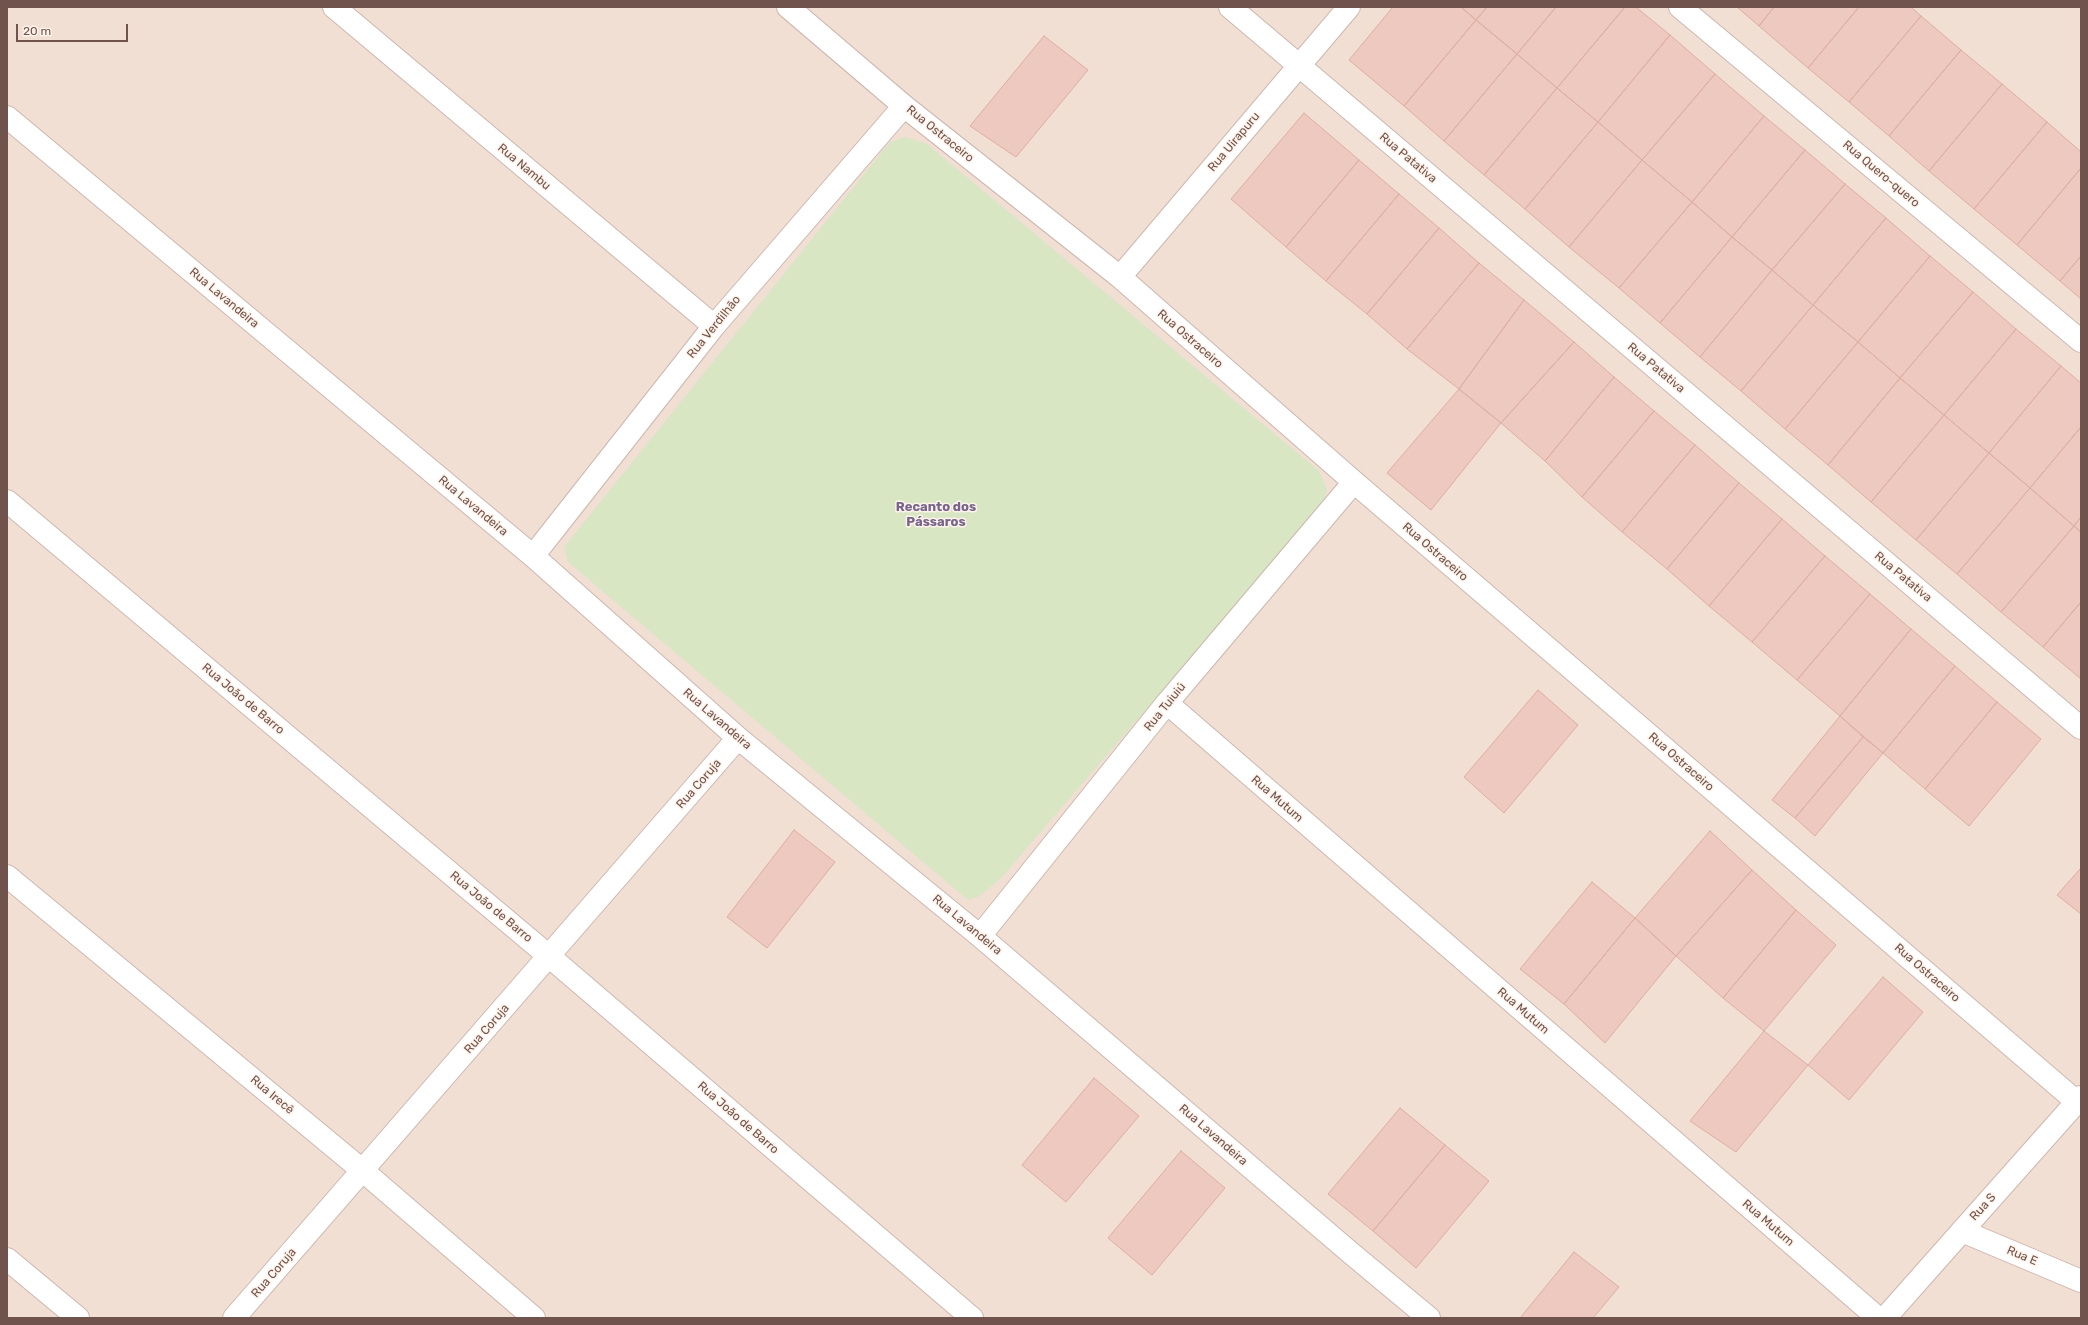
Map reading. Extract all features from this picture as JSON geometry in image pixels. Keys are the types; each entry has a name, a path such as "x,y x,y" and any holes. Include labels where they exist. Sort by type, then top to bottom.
{"street":[{"name":"Rua Nambu","path":"334,7 714,326"},
{"name":"Rua Ostraceiro","path":"788,7 904,106 1120,277 1354,482 2079,1099"},
{"name":"Rua Patativa","path":"1230,7 2081,728"},
{"name":"Rua Uirapuru","path":"1120,277 1349,7"},
{"name":"Rua Quero-quero","path":"1680,7 2081,341"},
{"name":"Rua Verdilhão","path":"533,556 714,326 904,106"},
{"name":"Rua Lavandeira","path":"7,117 533,556 738,738 980,936 1346,1249 1429,1318"},
{"name":"Rua Tuiuiú","path":"980,936 1167,704 1354,482"},
{"name":"Rua João de Barro","path":"7,502 550,957 972,1318"},
{"name":"Rua Mutum","path":"1167,704 1878,1318"},
{"name":"Rua Coruja","path":"234,1318 550,957 738,738"},
{"name":"Rua Irecê","path":"7,876 362,1170 534,1318"},
{"name":"Rua S","path":"1885,1318 2079,1099"},
{"name":"Rua E","path":"1962,1230 2081,1281"},
{"path":"7,1258 78,1318"}],"shaded area":[{"path":"7,7 2081,7 2081,1318 7,1318"}],"green space":[{"path":"906,137 927,144 1319,471 1327,489 1323,504 1001,878 978,897 968,900 568,562 564,547 890,142"}],"building":[{"path":"1393,7 1461,7 1476,20 1404,106 1349,60"},
{"path":"1461,7 1487,7 1476,20"},
{"path":"1487,7 1556,7 1517,54 1476,20"},
{"path":"1556,7 1625,7 1557,88 1517,54"},
{"path":"1625,7 1636,7 1670,35 1598,122 1557,88"},
{"path":"1737,7 1774,7 1759,26"},
{"path":"1774,7 1859,7 1808,68 1759,26"},
{"path":"1859,7 1911,7 1921,16 1849,102 1808,68"},
{"path":"1921,16 1961,50 1889,136 1849,102"},
{"path":"1476,20 1517,54 1444,141 1404,106"},
{"path":"1670,35 1715,74 1642,160 1598,122"},
{"path":"1044,36 1088,70 1016,157 970,126"},
{"path":"1961,50 2002,84 1929,171 1889,136"},
{"path":"1517,54 1557,88 1484,175 1444,141"},
{"path":"1715,74 1764,116 1692,202 1642,160"},
{"path":"2002,84 2047,122 1974,209 1929,171"},
{"path":"1557,88 1598,122 1525,209 1484,175"},
{"path":"1304,113 1359,160 1286,247 1231,199"},
{"path":"1764,116 1805,150 1732,237 1692,202"},
{"path":"1598,122 1642,160 1569,247 1525,209"},
{"path":"2047,122 2081,152 2081,168 2017,245 1974,209"},
{"path":"1805,150 1845,184 1772,270 1732,237"},
{"path":"1359,160 1399,194 1326,281 1286,247"},
{"path":"1642,160 1692,202 1619,288 1569,247"},
{"path":"2081,168 2081,256 2060,281 2017,245"},
{"path":"1845,184 1886,218 1813,305 1772,270"},
{"path":"1399,194 1439,228 1367,314 1326,281"},
{"path":"1692,202 1732,237 1660,323 1619,288"},
{"path":"1886,218 1930,256 1858,342 1813,305"},
{"path":"1439,228 1479,263 1407,349 1367,314"},
{"path":"1732,237 1772,270 1700,357 1660,323"},
{"path":"1930,256 1973,292 1900,378 1858,342"},
{"path":"2081,256 2081,299 2060,281"},
{"path":"1479,263 1524,300 1459,389 1407,349"},
{"path":"1772,270 1813,305 1741,391 1700,357"},
{"path":"1973,292 2016,329 1944,415 1900,378"},
{"path":"1524,300 1574,342 1501,423 1459,389"},
{"path":"1813,305 1858,342 1785,429 1741,391"},
{"path":"2016,329 2061,366 1989,453 1944,415"},
{"path":"1574,342 1614,377 1545,461 1501,423"},
{"path":"1858,342 1900,378 1828,465 1785,429"},
{"path":"2061,366 2081,383 2081,427 2030,488 1989,453"},
{"path":"1614,377 1654,411 1582,497 1545,461"},
{"path":"1900,378 1944,415 1871,502 1828,465"},
{"path":"1459,389 1501,423 1431,510 1387,473"},
{"path":"1654,411 1695,445 1622,532 1582,497"},
{"path":"1944,415 1989,453 1916,540 1871,502"},
{"path":"2081,427 2081,517 2074,526 2030,488"},
{"path":"1695,445 1739,483 1667,569 1622,532"},
{"path":"1989,453 2030,488 1957,574 1916,540"},
{"path":"1739,483 1782,519 1709,606 1667,569"},
{"path":"2030,488 2074,526 2001,612 1957,574"},
{"path":"2081,517 2081,532 2074,526"},
{"path":"1782,519 1825,556 1752,642 1709,606"},
{"path":"2074,526 2081,532 2081,602 2043,647 2001,612"},
{"path":"1825,556 1870,594 1797,680 1752,642"},
{"path":"1870,594 1911,629 1840,716 1797,680"},
{"path":"2081,602 2081,679 2043,647"},
{"path":"1911,629 1955,666 1883,753 1840,716"},
{"path":"1955,666 1997,702 1925,789 1883,753"},
{"path":"1538,690 1578,725 1504,813 1464,777"},
{"path":"1997,702 2041,739 1969,826 1925,789"},
{"path":"1840,716 1863,737 1795,818 1772,800"},
{"path":"1863,737 1883,753 1815,836 1795,818"},
{"path":"794,830 835,862 767,948 727,917"},
{"path":"1710,831 1752,870 1676,956 1635,918"},
{"path":"2081,868 2081,914 2057,895"},
{"path":"1752,870 1796,910 1723,998 1676,956"},
{"path":"1592,882 1635,918 1564,1004 1520,969"},
{"path":"1796,910 1836,945 1764,1031 1723,998"},
{"path":"1635,918 1676,956 1605,1043 1564,1004"},
{"path":"1883,977 1923,1012 1849,1100 1808,1065"},
{"path":"1764,1031 1808,1065 1736,1152 1690,1121"},
{"path":"1094,1078 1139,1116 1066,1202 1022,1165"},
{"path":"1400,1108 1445,1145 1373,1231 1328,1194"},
{"path":"1445,1145 1489,1181 1416,1268 1373,1231"},
{"path":"1181,1151 1225,1188 1152,1275 1108,1238"},
{"path":"1574,1252 1619,1287 1593,1318 1520,1318"}],"district":[{"name":"Recanto dos Pássaros","path":"936,514"}]}
